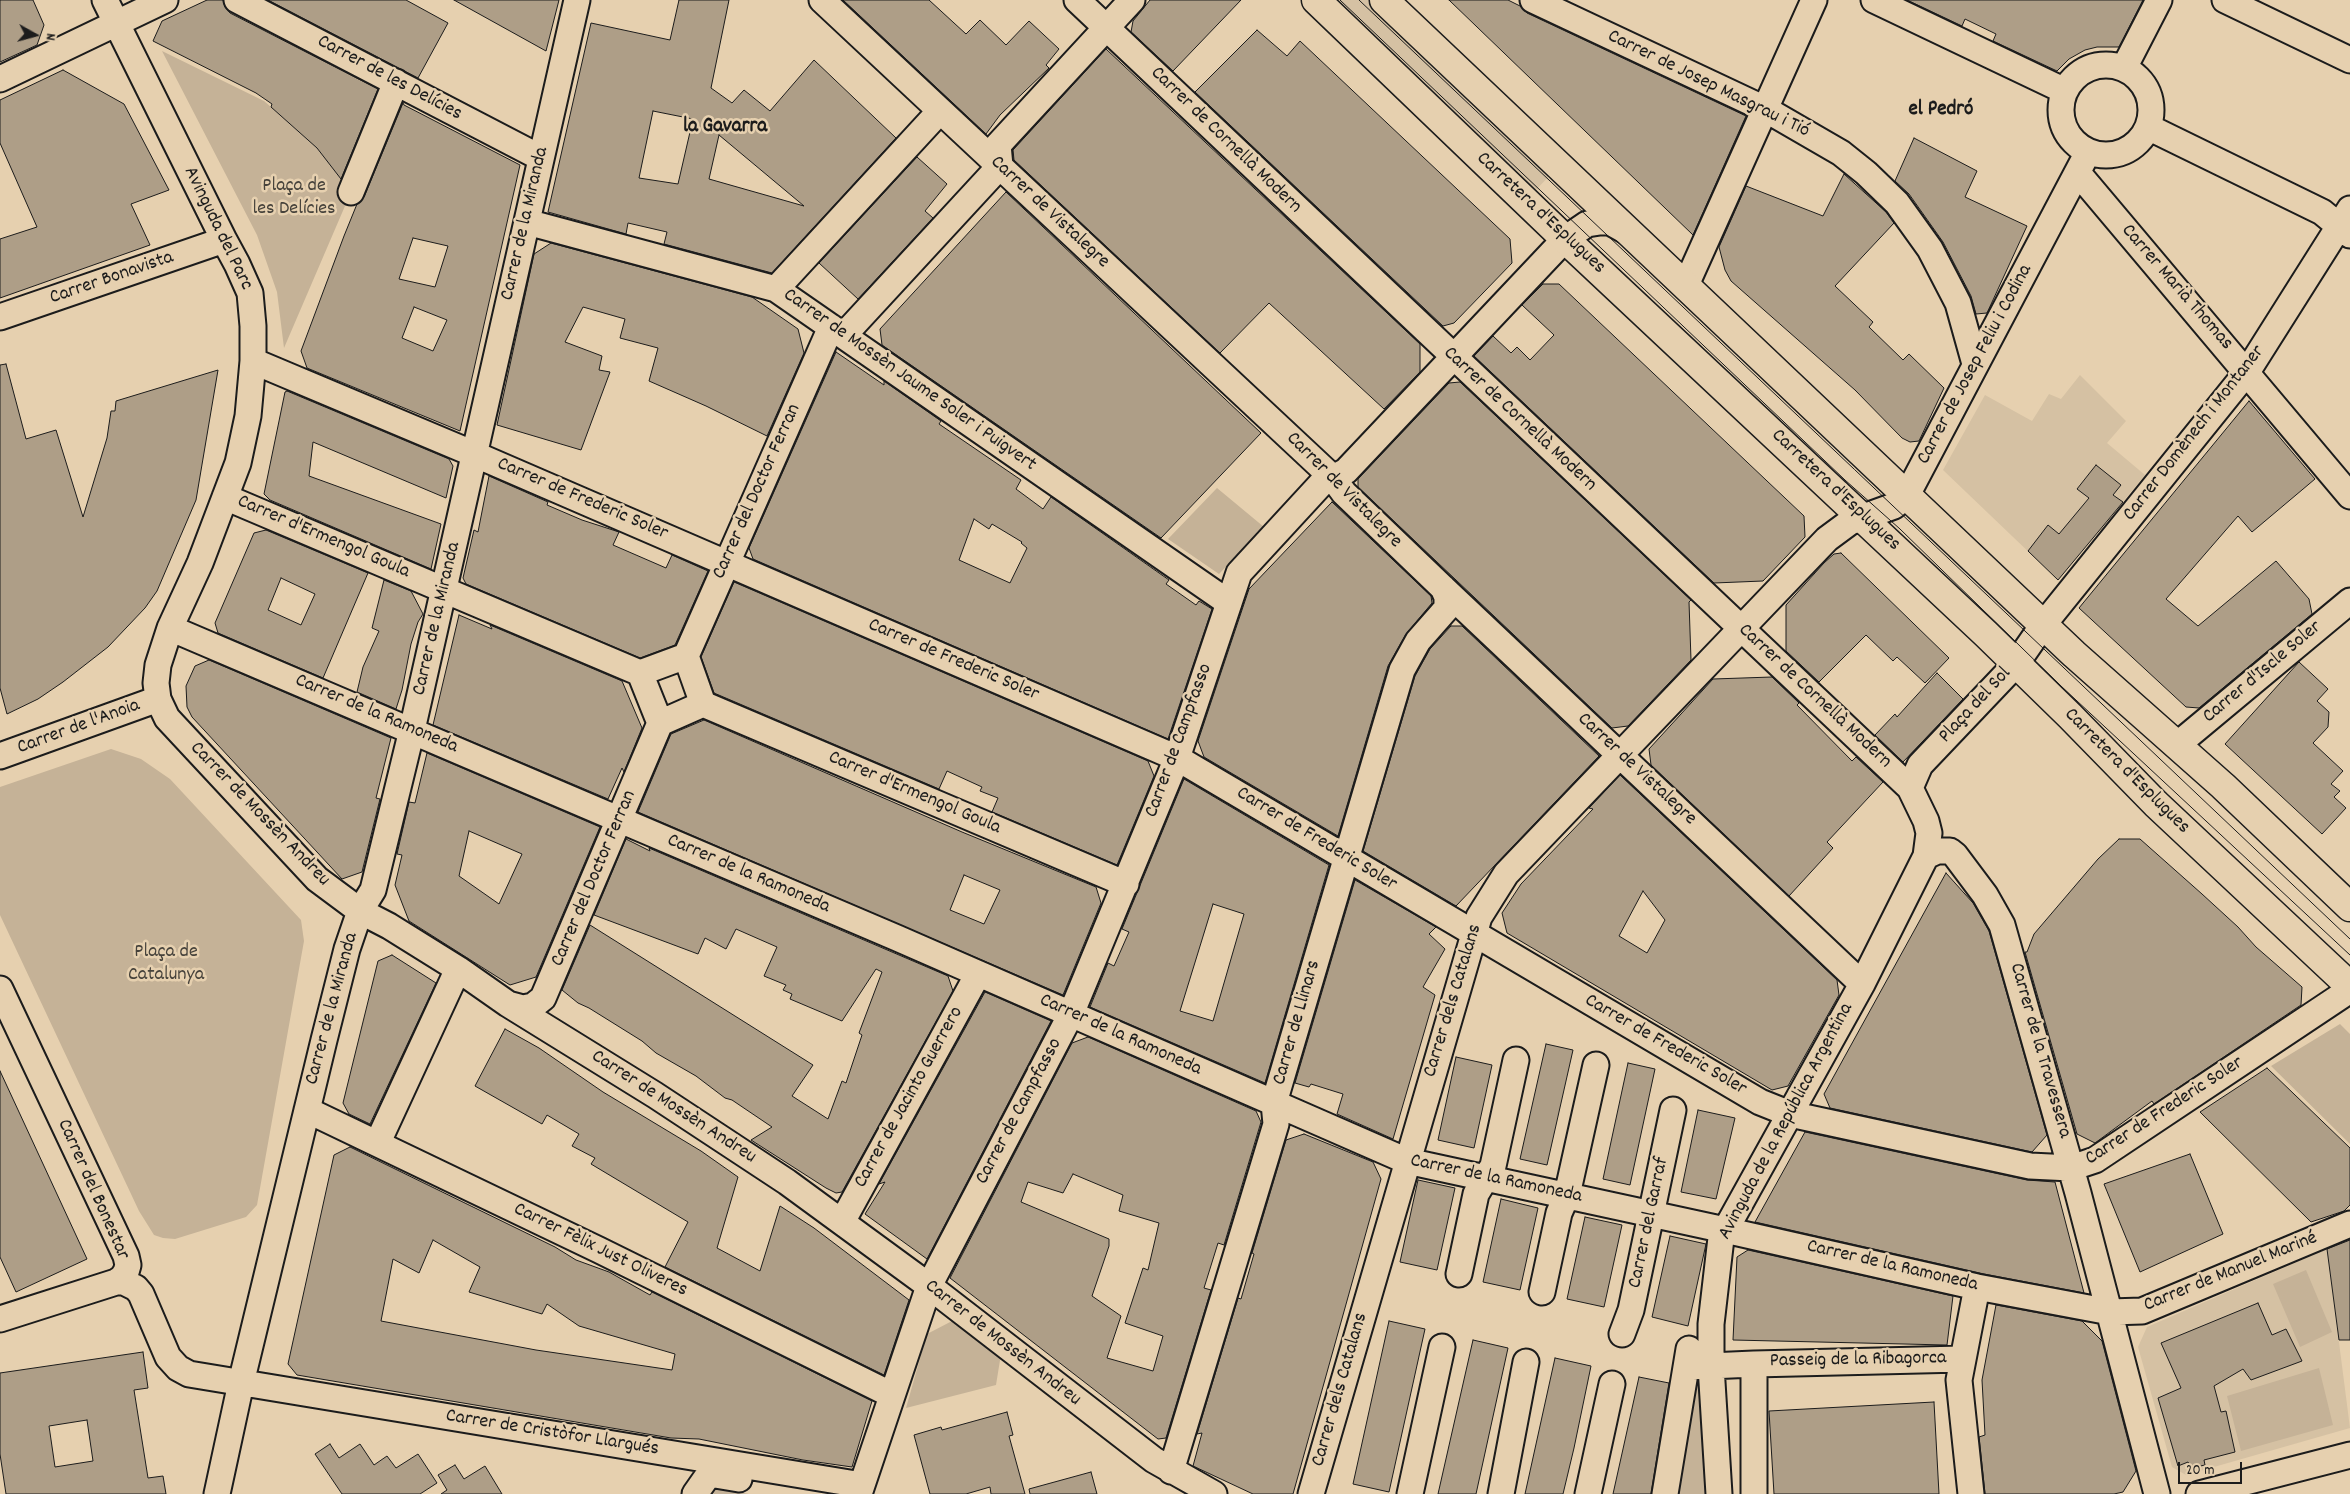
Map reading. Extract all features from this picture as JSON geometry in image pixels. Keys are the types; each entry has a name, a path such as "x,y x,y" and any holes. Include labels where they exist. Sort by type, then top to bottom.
{"street":[{"name":"Avinguda del Parc","path":"105,0 224,240 238,264 250,294 253,326 253,361 248,416 238,463 200,563 170,628 158,665 156,683 158,699"},
{"path":"0,79 165,0"},
{"name":"Carrer de les Delícies","path":"237,0 541,158"},
{"name":"Carrer de la Miranda","path":"216,1494 306,1110 360,911 374,890 577,0"},
{"name":"Carrer de Vistalegre","path":"822,0 1333,478 1344,493 1443,588 1862,984"},
{"name":"Carrer de Cornellà Modern","path":"1077,0 1452,357 1910,788 1926,821 1929,833 1926,856"},
{"path":"1000,166 998,146 1132,0"},
{"name":"Carretera d'Esplugues","path":"1316,0 1565,239 1862,516 2016,664 2156,804 2350,986"},
{"path":"1384,0 2044,625 2108,685 2177,745 2350,907"},
{"name":"Carrer de Josep Masgrau i Tió","path":"1533,0 1765,109 1841,153 1866,173 1897,203 1930,249 1958,303 1975,364"},
{"path":"1686,285 1814,0"},
{"path":"1874,0 2066,91"},
{"path":"2124,68 2159,0"},
{"path":"2225,0 2350,60"},
{"path":"2106,65 2124,68 2135,75 2144,85 2150,97 2152,110 2148,126 2136,145 2125,152 2083,162 2076,144 2062,122 2061,109 2066,91 2078,75 2088,68 2106,65"},
{"path":"351,192 396,82"},
{"path":"776,289 940,111"},
{"path":"2148,126 2347,223"},
{"name":"Carrer de Josep Feliu i Codina","path":"1827,538 1842,526 1862,516 1894,506 1906,495 2083,162"},
{"name":"Carrer Marià Thomas","path":"2083,162 2248,372 2350,496"},
{"name":"Carrer del Doctor Ferran","path":"686,656 726,563 838,331 1000,166"},
{"name":"Carrer de Mossèn Jaume Soler i Puigvert","path":"527,222 776,289 1229,603"},
{"name":"Carrer de Campfasso","path":"887,1393 928,1288 1071,1014 1126,884 1176,758 1239,573 1247,562 1321,484 1346,470 1565,239 1587,224 1600,222 1610,222 1628,232"},
{"name":"Carrer Domènech i Montaner","path":"2044,625 2248,372 2347,223"},
{"name":"Carrer Bonavista","path":"0,317 224,240"},
{"name":"Carrer de Frederic Soler","path":"253,361 474,454 1176,758 1760,1102 1790,1114 2030,1166 2071,1168 2095,1160 2350,990"},
{"name":"Carrer d'Ermengol Goula","path":"225,497 640,673"},
{"name":"Carrer dels Catalans","path":"1310,1494 1478,917 1506,874 1827,538"},
{"name":"Carrer de Llinars","path":"1171,1471 1276,1124 1274,1103 1402,670 1418,641 1447,608 1447,597 1443,588"},
{"name":"Carrer d'Iscle Soler","path":"2177,745 2350,601"},
{"name":"Plaça del Sol","path":"1910,788 1920,765 2016,664 2044,625"},
{"name":"Carrer de la Ramoneda","path":"170,628 412,730 1407,1161 1976,1287 2110,1312"},
{"path":"686,656 703,704 660,723 640,673 686,656"},
{"name":"Carrer de l'Anoia","path":"0,756 158,699"},
{"name":"Carrer de Mossèn Andreu","path":"158,699 167,718 179,732 316,879 360,911 389,926 788,1182 1095,1416 1171,1471 1214,1494"},
{"name":"Carrer d'Ermengol Goula","path":"703,704 1126,884"},
{"name":"Carrer del Doctor Ferran","path":"508,1004 523,1008 532,1006 543,998 660,723"},
{"name":"Carrer de la Travessera","path":"1926,856 1937,851 1950,851 1955,855 1985,895 2002,924 2071,1168 2157,1494"},
{"name":"Avinguda de la República Argentina","path":"1719,1494 1696,1361 1712,1314 1719,1246 1725,1230 1862,984 1926,856"},
{"path":"378,1142 458,970"},
{"name":"Carrer de Jacinto Guerrero","path":"842,1222 978,974"},
{"name":"Carrer del Bonestar","path":"0,989 126,1256 128,1265 126,1272 116,1282"},
{"path":"1459,1274 1476,1194 1493,1166 1516,1060"},
{"path":"1542,1292 1559,1213 1567,1196 1596,1064"},
{"name":"Carrer Fèlix Just Oliveres","path":"306,1110 378,1142 887,1393"},
{"name":"Carrer del Garraf","path":"1622,1334 1631,1310 1674,1110"},
{"name":"Carrer de Manuel Mariné","path":"2110,1312 2142,1311 2350,1224"},
{"path":"0,1319 116,1282"},
{"name":"Carrer del Bonestar","path":"116,1282 124,1282 136,1288 168,1357 178,1368 198,1376 241,1383"},
{"path":"1971,1494 1959,1380 1976,1287"},
{"path":"1410,1494 1442,1348"},
{"name":"Passeig de la Ribagorca","path":"1696,1361 1754,1364 1962,1359"},
{"path":"1665,1494 1696,1361"},
{"path":"1501,1494 1526,1362"},
{"path":"1754,1364 1754,1494"},
{"name":"Carrer de Cristòfor Llargués","path":"241,1383 849,1490"},
{"path":"1588,1494 1612,1384"},
{"path":"701,1491 709,1474 849,1490 887,1393"},
{"path":"2199,1494 2350,1455"}],"shaded area":[{"path":"1331,0 1369,0 1552,173 1534,192"},
{"path":"2080,375 2126,421 2107,443 2145,475 2058,580 1943,470 1985,395 2032,421 2049,394 2061,399"},
{"path":"2327,1249 2350,1428 2186,1475 2172,1467 2138,1347 2147,1327"}],"green space":[{"name":"Plaça de les Delícies","path":"162,51 264,101 317,147 351,192 284,348 277,292 257,235"},
{"path":"1217,488 1264,527 1219,574 1168,539"},
{"name":"Plaça de Catalunya","path":"111,749 141,759 170,779 301,920 304,941 257,1205 246,1217 175,1239 154,1235 139,1211 0,915 0,787"},
{"path":"2340,1024 2350,1034 2350,1144 2271,1066"},
{"path":"2306,1270 2332,1332 2300,1347 2273,1284"},
{"path":"954,1320 1001,1354 996,1385 906,1408 927,1334"},
{"path":"1705,1343 1713,1494 1658,1494"},
{"path":"2319,1368 2333,1425 2241,1451 2227,1396"},
{"path":"707,1487 749,1494 714,1494"}],"building":[{"path":"0,0 33,0 44,25 37,45 0,62"},
{"path":"207,0 223,0 225,7 230,13 378,89 341,179 317,148 271,107 272,104 256,93 153,41 162,21"},
{"path":"268,0 406,0 448,23 418,78"},
{"path":"454,0 559,0 546,51"},
{"path":"679,0 729,0 711,88 732,103 744,90 770,111 814,60 896,138 772,273 664,244 667,232 628,223 626,234 548,212 591,23 670,40","holes":["653,111 693,119 678,184 639,178","719,135 804,206 709,179"]},
{"path":"843,0 929,0 966,34 980,20 1006,45 1029,21 1059,49 1046,65 1049,68 1000,115 986,134"},
{"path":"1150,0 1241,0 1173,71 1131,32 1133,21"},
{"path":"1449,0 1508,0 1520,6 1527,13 1746,116 1693,235"},
{"path":"1907,0 2143,0 2119,47 2097,47 2085,50 2069,59 2057,71 1993,41 1996,34 1965,19 1962,26"},
{"path":"1257,30 1287,56 1300,41 1510,239 1512,263 1454,323 1443,326 1195,92"},
{"path":"1106,49 1420,344 1420,372 1384,409 1269,303 1220,353 1014,160 1013,150"},
{"path":"63,70 124,104 169,190 131,204 150,245 0,298 0,239 37,227 0,143 0,100"},
{"path":"403,103 520,165 460,431 307,368 301,351 357,204 364,197","holes":["413,238 448,246 435,287 399,279","414,307 447,320 433,351 402,338"]},
{"path":"1914,138 1977,171 1965,197 2027,226 1987,313 1976,314 1971,296 1943,242 1909,194 1895,181"},
{"path":"917,157 947,184 925,211 933,218 858,299 819,263"},
{"path":"1844,174 1886,212 1894,223 1835,286 1873,322 1869,327 1903,360 1909,354 1944,388 1919,441 1910,442 1902,438 1855,390 1731,281 1725,270 1719,247 1746,186 1823,216"},
{"path":"1006,192 1261,433 1161,538 882,345 880,329"},
{"path":"551,243 752,297 798,329 804,353 767,436 649,381 658,348 620,338 625,319 583,307 565,342 602,356 599,370 610,372 581,450 497,425 534,254"},
{"path":"1543,284 1559,284 1804,516 1805,537 1763,581 1714,583 1474,356 1493,336 1511,353 1517,347 1530,360 1554,335 1522,305"},
{"path":"836,352 884,385 884,381 941,421 939,424 1021,480 1016,489 1043,509 1051,497 1169,580 1166,584 1196,605 1199,601 1212,609 1168,739 753,559 749,548","holes":["974,519 989,529 992,524 1022,542 1027,548 1010,583 959,560"]},
{"path":"6,364 26,439 56,430 83,517 107,438 111,411 115,411 116,401 218,370 196,500 157,591 145,608 108,647 38,699 7,714 0,688 0,365"},
{"path":"1460,382 1691,600 1689,602 1691,660 1628,726 1612,728 1358,487 1358,479 1449,383"},
{"path":"287,391 449,459 453,466 446,498 313,442 309,476 441,524 431,569 270,500 264,494 285,392"},
{"path":"2249,401 2315,479 2252,532 2238,516 2166,599 2198,626 2276,561 2309,599 2312,614 2199,708 2186,707 2079,608"},
{"path":"2096,465 2121,485 2113,495 2123,502 2058,580 2028,551 2048,525 2059,534 2089,498 2077,489"},
{"path":"489,476 548,502 547,505 582,520 619,532 613,545 666,568 672,555 708,571 675,645 640,658 466,584 463,578 474,530 478,532"},
{"path":"1332,502 1431,596 1432,603 1406,634 1388,666 1338,836 1204,757 1198,741 1249,589"},
{"path":"266,530 368,573 323,678 218,633 215,623 254,533","holes":["281,578 315,594 301,625 268,610"]},
{"path":"1841,553 1949,658 1925,683 1897,657 1893,661 1866,635 1819,682 1786,651 1786,605 1824,563 1834,554"},
{"path":"384,580 411,591 423,614 418,622 411,644 402,690 396,709 357,692 363,667 379,631 372,628"},
{"path":"734,582 1148,761 1154,776 1117,865 992,812 998,798 980,791 982,787 947,771 939,789 714,693 701,657"},
{"path":"459,615 492,629 490,625 622,681 642,728 624,772 622,768 608,799 433,725"},
{"path":"1451,626 1462,626 1599,756 1456,906 1363,851 1415,676 1430,649"},
{"path":"209,660 391,738 376,798 380,799 362,872 342,879 192,717 187,707 186,686 195,666"},
{"path":"2299,662 2328,689 2317,701 2329,712 2328,727 2313,743 2343,771 2331,784 2340,791 2334,797 2346,808 2322,834 2225,744"},
{"path":"1937,673 1963,699 1903,762 1875,735 1895,714 1897,717"},
{"path":"1772,677 1799,703 1797,705 1852,761 1856,757 1883,782 1827,842 1833,848 1789,896 1651,765 1649,749 1713,679"},
{"path":"704,720 962,832 1096,887 1101,903 1063,995 638,812 671,734","holes":["964,875 1000,890 984,924 950,910"]},
{"path":"427,753 600,827 536,977 510,985 409,921 395,885 402,855 397,854 409,802 415,803","holes":["469,831 522,854 499,904 459,876"]},
{"path":"1620,775 1837,980 1839,995 1788,1086 1772,1090 1507,933 1502,913 1521,884 1593,809 1589,808","holes":["1643,891 1665,920 1647,953 1619,936"]},
{"path":"1184,779 1329,865 1265,1083 1090,1007 1108,963 1114,966 1129,932 1122,929","holes":["1213,904 1244,914 1213,1021 1180,1011"]},
{"path":"626,839 650,851 649,848 948,976 953,991 842,1192 836,1193 826,1188 751,1140 772,1127 732,1100 725,1098 696,1076 656,1053 642,1041 578,1003 562,990 590,925 813,1065 792,1096 828,1119 842,1081 846,1083 862,1035 859,1033 882,972 876,969 842,1021 790,999 792,994 783,990 786,985 764,976 777,947 736,929 726,949 705,938 698,954 594,915"},
{"path":"2119,839 2140,839 2202,894 2238,927 2256,947 2302,987 2301,1005 2154,1104 2152,1101 2095,1143 2077,1134 2025,952 2027,952 2034,934 2098,859"},
{"path":"1946,873 1973,903 1989,931 2047,1135 2032,1152 1830,1108 1824,1094"},
{"path":"1355,880 1436,927 1429,934 1445,949 1423,987 1435,995 1393,1139 1337,1114 1343,1094 1311,1084 1309,1087 1295,1083"},
{"path":"392,955 436,983 370,1124 349,1114 343,1103 378,961"},
{"path":"985,992 1051,1021 927,1259 865,1214 885,1182 879,1184"},
{"path":"505,1029 539,1048 603,1092 701,1151 738,1177 717,1248 760,1271 780,1206 814,1228 909,1300 884,1375 665,1267 688,1222 591,1164 595,1158 572,1146 579,1134 547,1115 542,1124 475,1086"},
{"path":"1088,1037 1256,1111 1261,1122 1224,1245 1218,1243 1204,1288 1211,1290 1166,1438 1158,1439 950,1278 1072,1043","holes":["1073,1174 1123,1195 1119,1211 1159,1223 1148,1270 1143,1268 1125,1323 1163,1336 1153,1371 1107,1358 1121,1316 1092,1296 1109,1246 1109,1239 1021,1202 1028,1182 1063,1193"]},
{"path":"1546,1044 1573,1050 1547,1165 1520,1159"},
{"path":"1456,1057 1492,1065 1474,1148 1438,1140"},
{"path":"1628,1063 1655,1069 1630,1185 1603,1179"},
{"path":"2267,1068 2350,1148 2350,1205 2344,1211 2311,1222 2200,1112"},
{"path":"0,1071 87,1259 16,1292 0,1257"},
{"path":"1698,1110 1735,1118 1716,1199 1681,1192"},
{"path":"1805,1132 2027,1180 2055,1182 2084,1293 1984,1274 1755,1222"},
{"path":"1304,1134 1373,1162 1381,1179 1293,1494 1253,1494 1193,1466 1202,1433 1197,1434 1238,1298 1241,1299 1254,1254 1252,1253 1286,1140"},
{"path":"350,1147 555,1247 576,1260 609,1272 650,1295 652,1292 872,1401 852,1467 803,1460 699,1439 671,1438 297,1375 288,1364 334,1155","holes":["433,1240 480,1267 469,1292 542,1314 547,1304 579,1326 675,1354 672,1370 536,1350 381,1321 393,1259 419,1273"]},
{"path":"2190,1154 2223,1234 2140,1272 2104,1184"},
{"path":"1418,1180 1455,1188 1437,1270 1400,1262"},
{"path":"1501,1199 1538,1208 1520,1290 1483,1282"},
{"path":"1585,1217 1622,1225 1604,1307 1567,1299"},
{"path":"1670,1236 1706,1244 1688,1326 1652,1317"},
{"path":"2350,1240 2350,1340 2339,1340 2327,1249"},
{"path":"1748,1250 1953,1296 1947,1345 1733,1340 1737,1257"},
{"path":"2258,1303 2272,1335 2286,1329 2302,1361 2251,1380 2243,1369 2214,1386 2221,1412 2226,1411 2235,1452 2204,1460 2205,1465 2191,1468 2188,1462 2178,1466 2158,1398 2181,1388 2161,1343"},
{"path":"1996,1305 2082,1321 2102,1341 2136,1471 2123,1492 2114,1494 1985,1494 1979,1437 1985,1435 1982,1380"},
{"path":"1389,1321 1425,1329 1389,1492 1353,1484"},
{"path":"1473,1340 1508,1348 1476,1494 1438,1494"},
{"path":"143,1352 148,1388 134,1390 148,1478 163,1476 166,1494 6,1494 0,1454 0,1373","holes":["87,1420 93,1461 55,1467 49,1426"]},
{"path":"1555,1358 1591,1366 1574,1448 1563,1494 1525,1494"},
{"path":"1639,1377 1669,1383 1651,1494 1613,1494"},
{"path":"1934,1402 1939,1494 1774,1494 1769,1411"},
{"path":"1007,1412 1013,1435 1009,1436 1025,1494 991,1494 990,1487 966,1494 930,1494 914,1435 941,1427 942,1430"},
{"path":"330,1444 339,1458 360,1444 374,1465 387,1456 396,1468 418,1454 437,1483 420,1494 342,1494 315,1454"},
{"path":"455,1465 464,1479 485,1466 502,1494 441,1494 447,1490 438,1475"},
{"path":"1091,1472 1097,1494 1030,1494 1029,1489"}],"tram line":[{"path":"1340,0 1845,480 1900,529 2062,687 2350,955"},
{"path":"1359,0 2350,939"}],"district":[{"name":"el Pedró","path":"1941,111"},
{"name":"la Gavarra","path":"725,128"}]}
